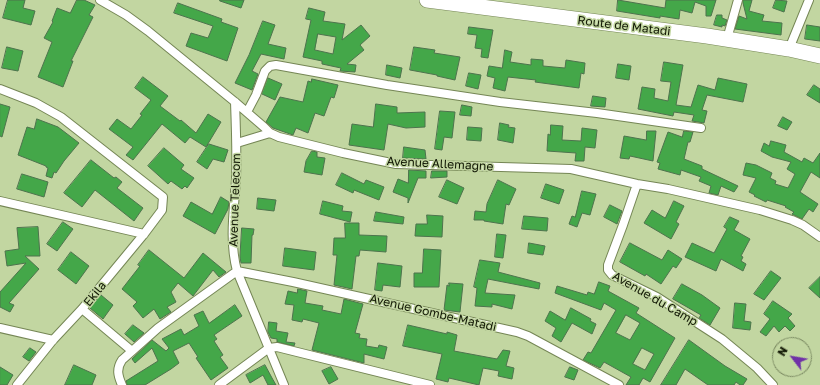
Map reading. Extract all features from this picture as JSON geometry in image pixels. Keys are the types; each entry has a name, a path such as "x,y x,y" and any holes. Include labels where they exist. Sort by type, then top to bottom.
{"highway":[{"name":"Route de Matadi","path":"426,0 727,40 789,49 820,56"}],"street":[{"name":"Avenue Allemagne","path":"100,0 126,15 148,31 247,112 270,134 343,154 396,164 571,169 760,210 792,220 803,225 820,237"},
{"path":"727,40 738,0"},
{"path":"789,49 809,0"},
{"path":"247,112 256,95 265,71 270,66 276,65 387,85 492,101 597,113 701,128"},
{"name":"Ekila","path":"0,89 36,103 61,117 163,197 162,210 144,234 82,309 53,340 17,385"},
{"name":"Avenue Telecom","path":"235,102 237,143 232,227 234,259 237,271 284,385"},
{"path":"237,143 270,134"},
{"name":"Avenue du Camp","path":"637,184 608,265 608,270 612,275 657,297 722,338 757,368 773,385"},
{"path":"0,201 144,234"},
{"path":"122,385 118,377 118,366 122,360 158,328 237,271"},
{"name":"Avenue Gombe-Matadi","path":"237,271 517,332 528,336 618,385"},
{"path":"82,309 132,351"},
{"path":"0,328 53,340"},
{"path":"219,385 269,348 276,347 430,385"}],"building":[{"path":"8,0 25,0 23,8 35,11 31,25 3,18"},
{"path":"77,0 84,0 95,5 89,15 93,17 71,61 73,61 63,87 38,77 52,42 44,38 53,22 52,21 57,8 70,13"},
{"path":"220,0 244,0 241,8"},
{"path":"618,0 665,8 666,0 716,0 711,16 706,16 706,6 695,2 692,13 680,10 679,19 660,16 660,18 617,11"},
{"path":"743,0 752,0 749,11 764,15 762,21 782,23 781,35 735,29 739,16 747,19"},
{"path":"776,0 787,1 784,12 773,8"},
{"path":"178,3 222,19 221,22 238,28 227,61 186,46 191,33 208,38 213,26 174,13"},
{"path":"309,8 325,12 323,21 345,24 342,40 361,25 370,36 360,45 364,50 347,64 356,65 355,72 340,71 341,68 322,64 322,61 303,57 311,20 306,19","holes":["318,34 336,37 333,54 315,50"]},
{"path":"717,15 722,15 722,18 727,20 725,26 722,25 722,27 714,25"},
{"path":"263,21 275,25 268,44 286,48 284,59 261,54 252,71 258,74 252,90 235,83 249,55"},
{"path":"807,25 820,27 820,41 805,39"},
{"path":"469,27 493,30 488,58 481,57 482,49 475,48 477,35 468,34"},
{"path":"7,47 23,51 18,71 2,68"},
{"path":"414,47 435,50 434,53 460,57 455,80 410,70"},
{"path":"505,50 512,52 510,62 531,65 531,59 543,60 543,66 565,68 566,60 585,63 584,74 581,73 579,88 535,82 536,80 508,77 505,91 493,88 495,78 487,76 489,66 502,68"},
{"path":"664,62 683,65 676,105 691,107 698,85 715,90 718,78 747,84 743,102 707,95 702,110 707,111 704,123 692,121 694,115 674,112 673,116 638,109 642,87 655,89 654,98 668,101 671,82 661,81"},
{"path":"618,64 631,66 629,80 616,78"},
{"path":"387,65 402,68 400,78 386,75"},
{"path":"469,73 481,75 478,89 466,86"},
{"path":"143,77 168,96 160,106 180,121 181,120 196,133 208,114 221,122 206,147 190,137 185,143 162,124 133,160 126,155 133,147 109,129 117,119 131,129 142,115 140,114 151,100 135,88"},
{"path":"268,78 282,84 275,100 262,94"},
{"path":"312,79 338,85 334,98 331,97 324,116 315,113 308,133 296,128 293,135 273,128 266,122 280,97 303,102 308,81 311,82"},
{"path":"814,85 820,89 820,103 807,95"},
{"path":"593,96 606,98 605,107 591,106"},
{"path":"0,104 10,107 2,137 0,136"},
{"path":"376,104 397,107 397,113 425,112 425,127 406,128 388,124 384,150 349,145 352,124 373,127"},
{"path":"462,105 472,107 471,116 460,115"},
{"path":"440,111 455,112 452,138 444,137 442,150 435,149"},
{"path":"783,117 792,122 787,130 778,126"},
{"path":"37,119 58,127 79,143 56,173 54,172 52,178 46,176 48,168 46,166 18,155 27,127 34,129"},
{"path":"500,123 509,125 508,127 515,128 513,143 498,140"},
{"path":"551,125 563,126 562,140 581,141 582,128 597,130 595,148 585,147 584,161 575,161 576,153 547,151 548,134 550,135"},
{"path":"468,127 482,128 481,141 467,140"},
{"path":"647,131 656,131 653,161 630,156 629,159 620,158 624,136 646,140"},
{"path":"684,131 693,132 690,142 688,142 684,159 702,166 702,169 738,186 734,192 721,186 718,195 709,193 711,186 699,181 701,177 681,170 680,175 658,169 660,163 657,162 668,132 682,137"},
{"path":"771,141 786,145 784,152 802,162 804,158 813,163 820,153 820,178 811,172 800,192 818,204 813,212 809,209 802,219 792,214 794,212 785,207 786,206 767,200 766,202 749,192 756,178 743,175 746,163 756,165 772,173 770,178 776,181 775,184 788,188 795,174 787,169 791,162 772,157 761,151 764,143 769,146"},
{"path":"209,144 228,150 224,162 213,159 207,169 197,162"},
{"path":"404,147 425,150 426,159 403,158"},
{"path":"164,148 184,165 181,169 194,178 187,188 185,186 182,189 171,181 168,184 148,166"},
{"path":"312,151 317,152 317,157 325,158 322,175 304,172 306,161"},
{"path":"91,160 114,178 116,177 122,182 117,188 143,208 134,221 95,190 82,207 64,193"},
{"path":"409,170 426,171 426,178 418,178 408,203 408,198 393,192 398,179 408,183"},
{"path":"432,171 447,171 447,177 431,178"},
{"path":"342,173 364,184 366,180 384,187 379,200 354,190 353,193 336,185"},
{"path":"22,174 48,182 44,197 17,189"},
{"path":"447,180 464,188 457,204 439,197"},
{"path":"498,180 516,189 509,205 506,204 503,224 484,220 474,220 475,211 486,212 487,204"},
{"path":"546,184 564,190 559,204 541,198"},
{"path":"582,191 596,194 590,215 582,213 577,227 569,224 572,216 575,217"},
{"path":"221,197 229,202 228,209 215,234 183,216 191,202 212,214"},
{"path":"258,198 276,200 274,211 257,209"},
{"path":"323,201 343,206 342,211 352,212 350,222 320,214"},
{"path":"674,201 684,206 676,222 679,224 671,239 644,223 652,210 665,218"},
{"path":"610,205 622,211 617,224 604,217"},
{"path":"376,212 404,217 403,224 374,221"},
{"path":"427,215 443,216 442,237 415,236 416,224 427,224"},
{"path":"524,216 548,218 547,231 522,229"},
{"path":"730,217 739,221 734,230 750,239 741,256 743,257 741,261 746,264 743,271 721,259 716,271 685,257 692,243 714,253 727,229 724,227"},
{"path":"63,222 73,229 57,251 47,244"},
{"path":"345,223 359,223 359,235 387,236 386,252 360,250 359,256 356,256 352,289 334,285 337,255 333,255 334,238 345,238"},
{"path":"38,227 40,256 25,256 39,269 9,303 14,305 10,312 0,307 0,292 26,263 7,266 5,251 19,249 17,228"},
{"path":"242,228 254,229 252,235 251,263 241,263"},
{"path":"497,234 506,235 503,258 495,257"},
{"path":"529,243 545,246 543,255 528,253"},
{"path":"630,243 662,260 668,250 682,259 676,268 673,266 661,284 646,274 645,276 620,262"},
{"path":"285,248 316,252 314,270 283,266"},
{"path":"424,249 441,250 439,287 414,287 414,273 422,273"},
{"path":"149,250 184,278 203,253 226,272 219,277 213,270 193,296 178,283 171,292 176,302 167,307 171,312 160,319 154,309 143,318 133,306 137,302 122,289 140,266 138,265"},
{"path":"71,252 89,266 76,284 58,270"},
{"path":"480,260 500,263 498,272 540,283 539,289 488,279 485,293 515,295 512,309 492,304 492,307 475,306 477,288 474,287"},
{"path":"378,263 402,266 400,287 383,285 382,291 375,290"},
{"path":"771,271 781,278 764,300 754,294"},
{"path":"820,277 820,298 809,288"},
{"path":"599,282 610,286 608,291 639,308 636,313 675,338 650,382 643,378 639,385 626,385 631,377 604,362 600,368 583,360 588,352 591,353 616,310 604,303 601,310 555,293 557,286 587,295 588,292 594,294","holes":["626,315 640,323 630,340 616,333","642,348 654,354 645,370 633,364"]},
{"path":"449,283 463,284 460,312 444,310 447,285 449,286"},
{"path":"682,284 702,295 720,308 710,325 699,318 701,315 673,299"},
{"path":"298,289 307,291 305,303 323,306 322,310 341,314 344,299 363,304 355,333 360,334 359,338 367,339 366,346 378,348 379,345 387,347 384,359 364,354 364,363 312,350 319,323 303,319 302,322 292,320 294,305 285,304 288,291 297,293"},
{"path":"101,295 113,305 103,319 90,308"},
{"path":"773,301 792,314 788,318 795,326 790,331 785,326 779,332 774,326 766,336 760,332 770,319 764,314"},
{"path":"735,303 746,304 744,321 751,322 750,330 733,328"},
{"path":"235,305 242,316 214,335 217,339 214,341 223,355 220,357 228,368 211,380 196,358 198,357 189,343 173,351 179,363 171,369 145,385 127,385 126,381 158,361 152,348 135,363 132,359 152,340 166,351 169,348 162,339 181,329 184,335 199,326 194,315 203,311 209,323"},
{"path":"571,308 591,319 590,321 596,324 592,334 572,323 561,342 552,336 556,328 545,321 550,311 565,320"},
{"path":"269,322 277,323 276,331 288,333 286,342 295,343 294,346 277,342 277,339 271,338 268,332"},
{"path":"133,325 144,333 134,342 125,334"},
{"path":"408,325 457,335 454,351 497,359 503,350 510,351 506,366 514,368 512,379 498,376 499,371 483,368 479,385 449,378 448,382 436,379 442,354 403,346"},
{"path":"689,340 725,366 747,379 743,385 736,382 734,385 708,385 685,369 676,385 661,385"},
{"path":"30,348 36,352 29,361 23,357"},
{"path":"74,365 96,375 92,385 65,385"},
{"path":"265,365 276,385 268,385 263,375 250,383 246,375"},
{"path":"0,367 13,375 7,385 0,385"},
{"path":"331,367 338,379 329,384 322,371"},
{"path":"570,367 578,370 574,380 565,377"}]}
